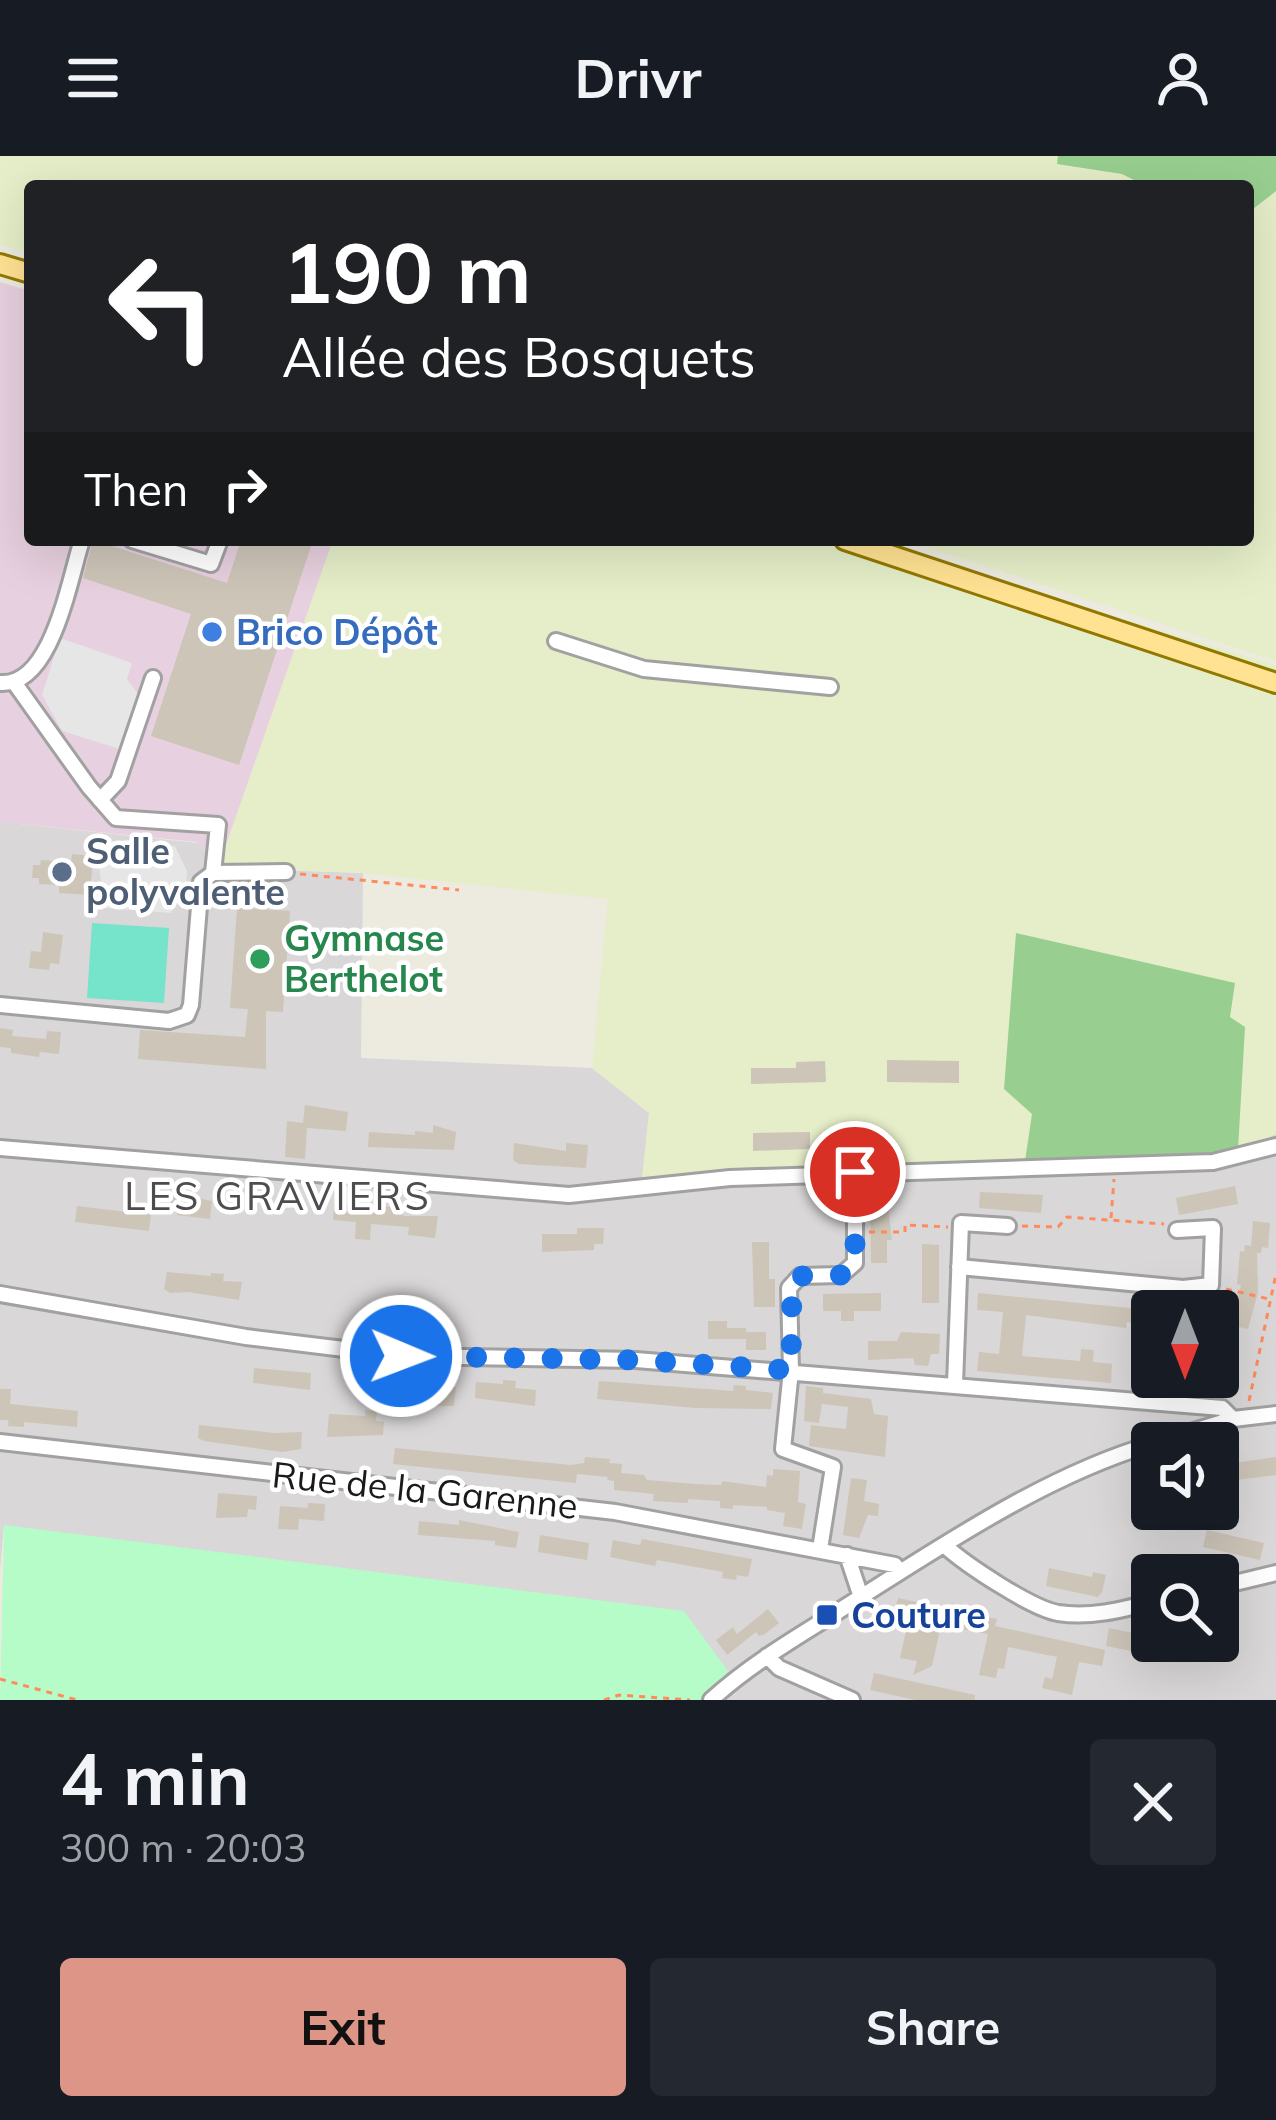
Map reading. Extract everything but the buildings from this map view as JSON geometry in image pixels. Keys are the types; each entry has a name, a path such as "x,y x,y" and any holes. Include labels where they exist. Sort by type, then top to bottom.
{"main road":[{"path":"863,546 1276,683"}],"street":[{"path":"80,546 48,646 31,675 8,684 116,818 218,825 213,873"},
{"path":"152,546 212,564 218,546"},
{"path":"556,641 644,669 830,687"},
{"path":"100,800 118,781 153,678"},
{"path":"0,1005 169,1022 187,1015 201,882 213,873 286,872"},
{"path":"0,1148 568,1195 730,1178 1213,1162 1276,1146"},
{"path":"820,1549 833,1467 783,1449 791,1370 792,1281 800,1276 841,1275 855,1262 855,1172"},
{"path":"955,1384 961,1223 1008,1226"},
{"path":"959,1267 1183,1288 1211,1286 1213,1228 1177,1230"},
{"path":"0,1294 246,1336 401,1356 636,1360 791,1370 1222,1408 1241,1418"},
{"path":"1227,1422 1276,1414"},
{"name":"Rue de la Garenne","path":"0,1442 592,1509 895,1564 899,1572"},
{"path":"711,1700 743,1670 944,1545 1039,1492 1131,1452"},
{"path":"944,1545 965,1564 1053,1612 1090,1615 1131,1606"},
{"path":"847,1555 861,1597"},
{"path":"1239,1582 1276,1573"},
{"path":"767,1656 779,1668 852,1700"}],"path":[{"path":"286,872 459,890"},
{"path":"1111,1220 1114,1167"},
{"path":"1008,1226 1058,1227 1067,1216 1165,1224 1177,1230"},
{"path":"855,1232 905,1232 905,1225 961,1228"},
{"path":"1241,1418 1276,1274"},
{"path":"1211,1286 1270,1300"},
{"path":"0,1678 77,1700"},
{"path":"604,1700 619,1696 690,1700"}],"shaded area":[{"path":"0,282 24,289 24,546 331,546 218,868 197,842 0,822"},
{"path":"60,638 132,663 127,679 138,694 120,749 62,731 42,695"},
{"path":"0,822 198,843 218,868 363,873 361,1058 592,1068 649,1113 642,1186 696,1174 1025,1161 1131,1163 1238,1150 1276,1134 1276,1700 702,1700 728,1671 4,1525 0,1570"},
{"path":"107,841 175,846 187,871 186,890 171,913 104,908 98,856"},
{"path":"92,923 169,928 164,1003 87,998"}],"green space":[{"path":"0,156 1276,156 1276,661 923,546 1254,546 1254,180 24,180 24,252 0,244"},
{"path":"1058,156 1276,156 1276,191 1254,208 1254,180 1134,180 1057,164"},
{"path":"331,546 879,546 1276,665 1276,1134 1238,1150 1130,1163 1025,1161 696,1174 641,1186 649,1113 592,1068 608,899 363,873 218,868"},
{"path":"1016,933 1235,983 1230,1017 1245,1027 1238,1150 1130,1163 1025,1161 1032,1114 1004,1089"},
{"path":"4,1525 684,1611 728,1671 702,1700 0,1700"}],"place":[{"name":"Brico Dépôt","path":"212,632"},
{"name":"Salle polyvalente","path":"62,872"},
{"name":"Gymnase Berthelot","path":"260,959"},
{"name":"Couture","path":"827,1615"}],"district":[{"name":"LES GRAVIERS","path":"278,1196"}],"route":[{"path":"401,1356 636,1360 791,1370 792,1281 800,1276 841,1275 855,1262 855,1172"}]}
